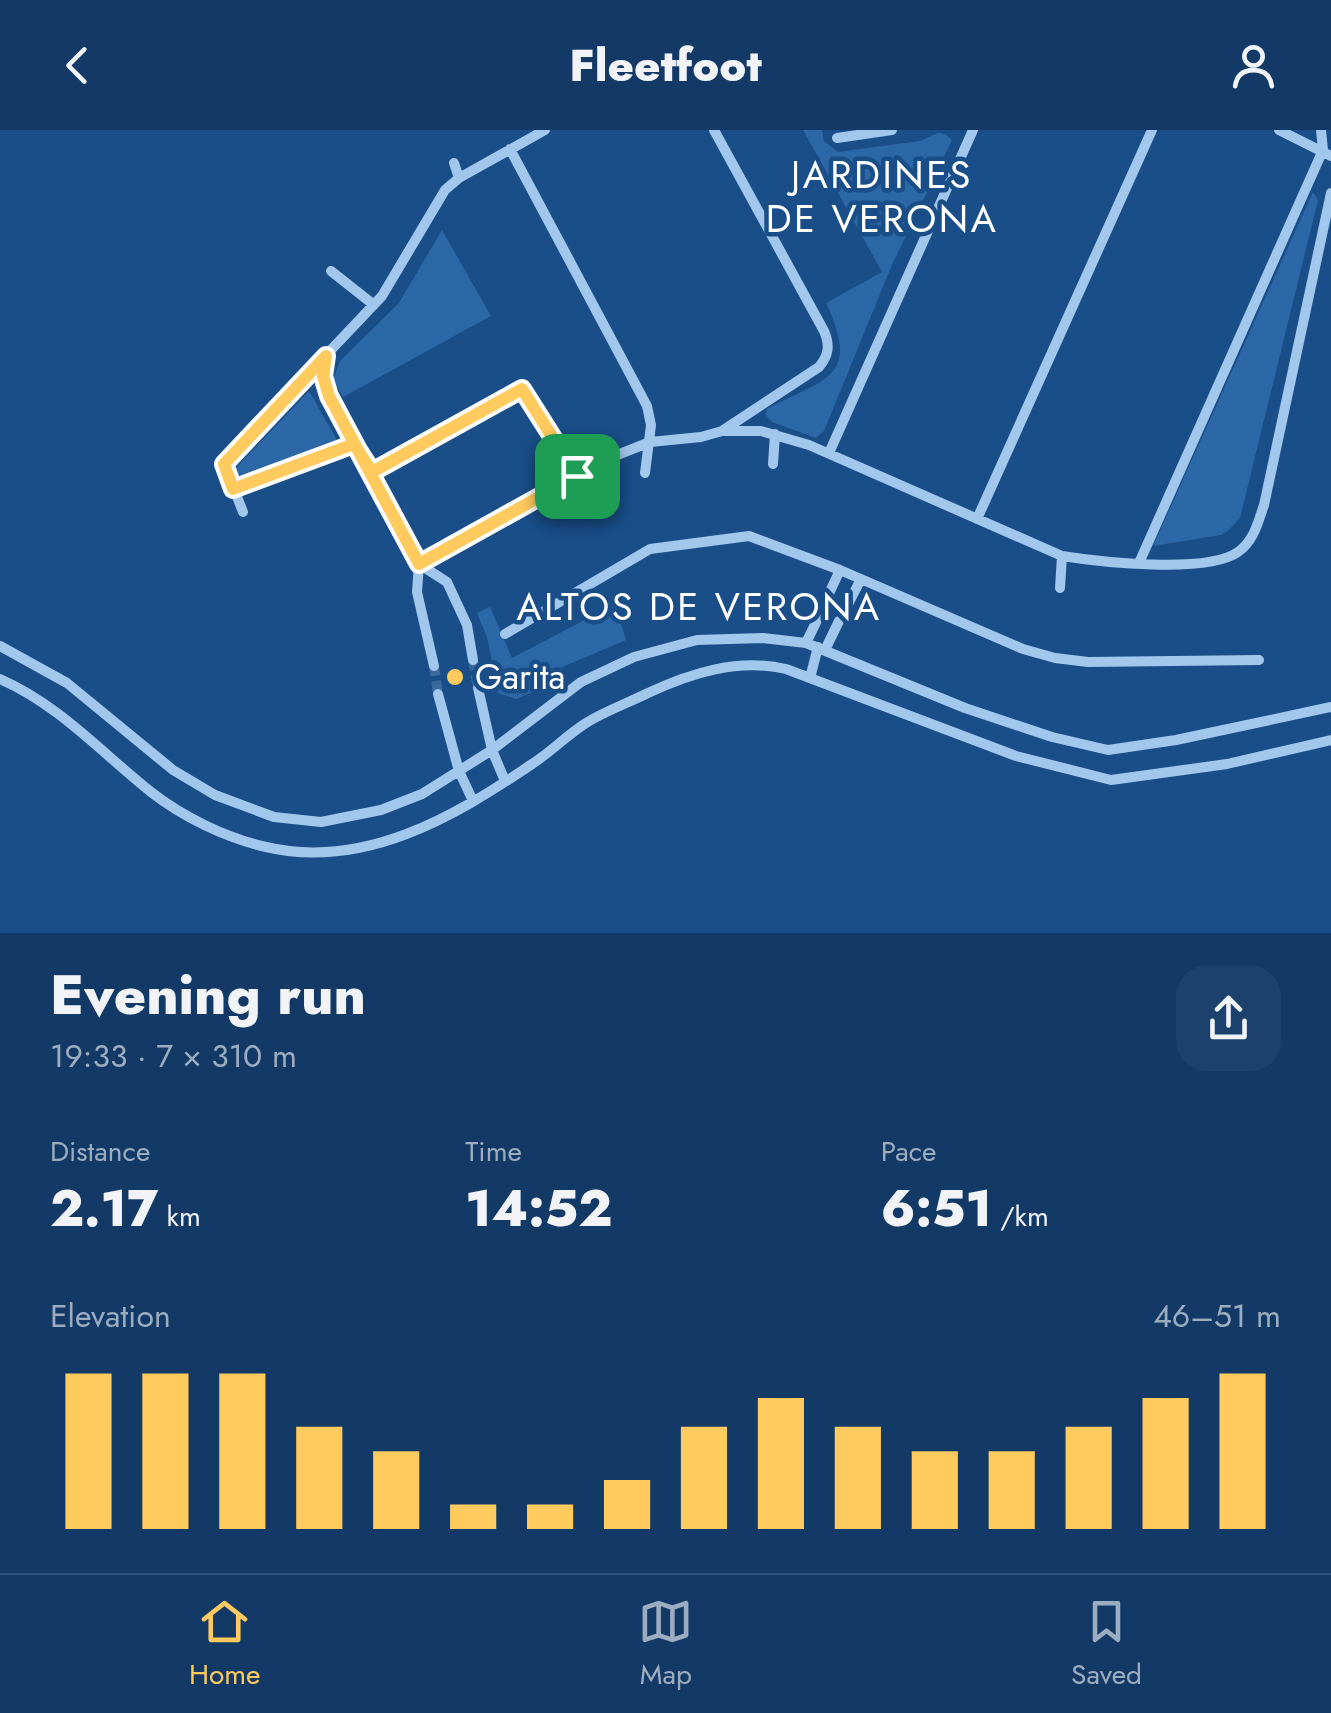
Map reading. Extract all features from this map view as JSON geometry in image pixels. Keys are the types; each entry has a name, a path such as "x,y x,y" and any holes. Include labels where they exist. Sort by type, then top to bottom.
{"street":[{"path":"243,512 224,463 374,306 441,195 460,178 546,130"},
{"path":"419,564 602,461 650,442 722,431 826,359 828,340 714,130"},
{"path":"837,138 892,130"},
{"path":"828,453 974,130"},
{"path":"977,519 1152,130"},
{"path":"1279,130 1327,153"},
{"path":"1139,562 1327,153 1321,130"},
{"path":"510,150 647,406 650,442 646,473"},
{"path":"454,163 460,178"},
{"path":"722,431 776,434 828,453 1062,556 1139,562 1218,561 1241,550 1252,536 1264,506 1331,193"},
{"path":"330,271 374,306"},
{"path":"326,356 326,388 419,564 448,582 467,625 473,660"},
{"path":"372,472 522,389 577,476"},
{"path":"773,464 776,434"},
{"path":"233,489 354,444"},
{"path":"505,634 661,545 757,538 984,633 1055,658 1088,662 1258,660"},
{"path":"1060,588 1062,556"},
{"path":"419,564 417,592 434,666"},
{"path":"826,600 840,570"},
{"path":"816,647 842,615 861,579"},
{"path":"810,678 821,612"},
{"path":"0,646 67,683 190,781 236,805 274,817 321,822 360,816 413,798 492,750 565,692 657,649 718,638 816,647 981,713 1052,737 1108,750 1176,740 1331,707"},
{"path":"0,679 53,709 153,793 184,814 266,847 310,853 370,846 418,831 505,781 586,722 676,680 709,670 770,665 1016,756 1112,780 1227,764 1331,740"},
{"path":"478,688 492,750 505,781"},
{"path":"438,694 459,771 472,801"}],"shaded area":[{"path":"803,130 822,130 824,141 838,152 920,141 938,133 952,140 891,267 824,431 816,438 772,422 765,414 767,409 832,372 839,361 840,347 826,303 882,272"},
{"path":"1313,192 1318,200 1240,518 1221,535 1153,546"},
{"path":"442,230 491,316 343,397 333,379 340,361 399,303"},
{"path":"309,391 337,440 238,476 235,469"},
{"path":"615,604 626,640 560,668 551,684 516,699 498,693 487,637 477,613 490,607 512,658"}],"tunnel":[{"path":"473,660 478,688"},
{"path":"434,666 438,694"}],"place":[{"name":"Garita","path":"455,677"}],"district":[{"name":"JARDINES DE VERONA","path":"882,196"},
{"name":"ALTOS DE VERONA","path":"699,606"}],"route":[{"path":"577,476 419,564 372,472 329,396 323,376 326,356 224,463 233,489 354,444 372,472 522,389 577,476"}]}
